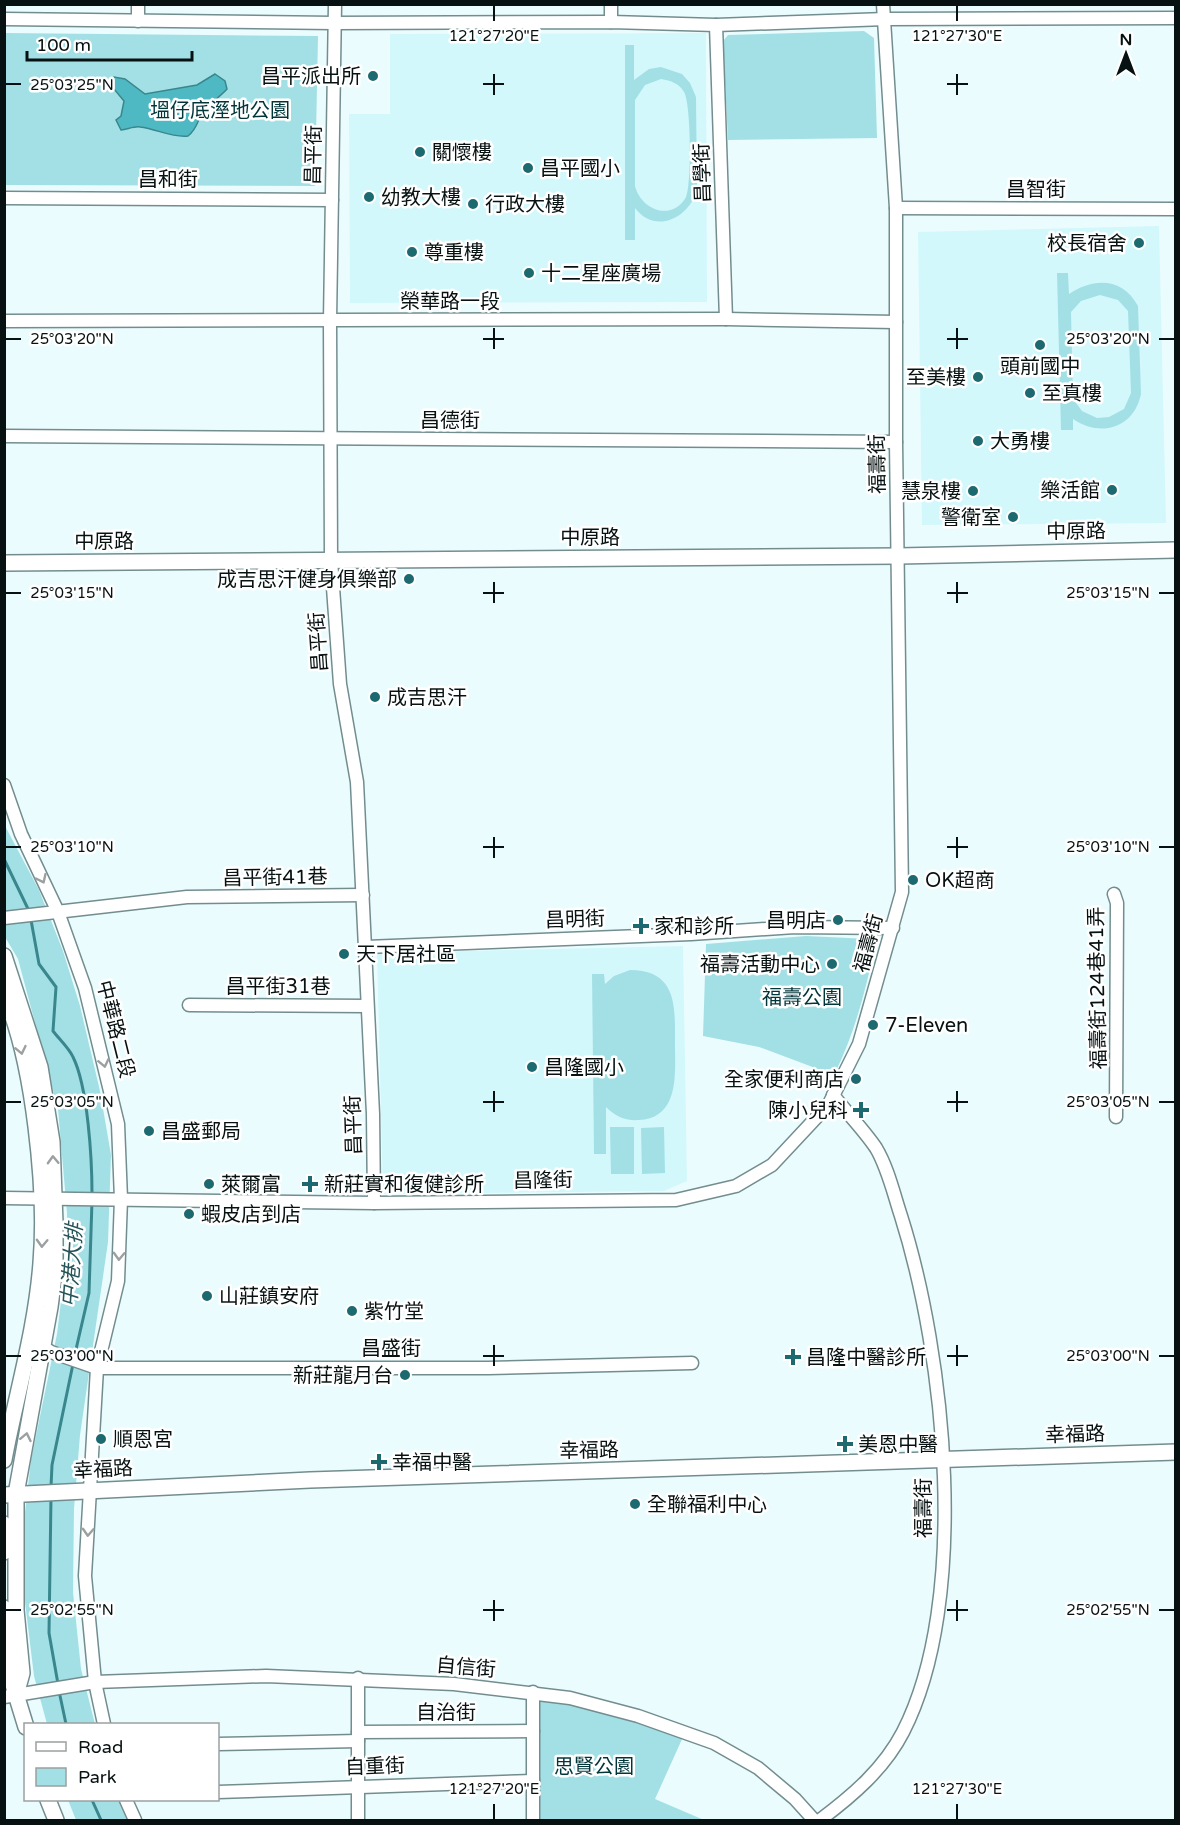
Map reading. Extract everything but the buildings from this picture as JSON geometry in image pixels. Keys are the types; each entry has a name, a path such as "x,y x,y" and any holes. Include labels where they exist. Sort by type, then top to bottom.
{"street":[{"path":"138,4 138,21"},
{"name":"昌平街","path":"335,4 330,321 331,561 340,684 357,782 366,947 375,1203"},
{"path":"611,4 611,22"},
{"name":"福壽街","path":"820,1821 853,1795 887,1758 903,1731 920,1685 931,1645 942,1583 943,1459 932,1349 907,1236 877,1149 834,1095 860,1044 902,892 896,442 896,208 886,19 883,4"},
{"path":"4,19 334,23 611,22 716,25 886,19 1176,18"},
{"name":"昌學街","path":"716,25 726,319"},
{"name":"昌和街","path":"4,198 332,200"},
{"name":"昌智街","path":"896,208 1176,209"},
{"name":"榮華路一段","path":"4,321 726,319 896,322"},
{"name":"昌德街","path":"4,436 896,442"},
{"name":"中原路","path":"4,563 899,556 1176,550"},
{"name":"中華路二段","path":"4,785 52,913 85,988 118,1124 121,1199 118,1281 94,1366 84,1491 85,1576 95,1682 104,1723"},
{"name":"福壽街124巷41弄","path":"1114,894 1117,903 1116,1117"},
{"name":"昌平街41巷","path":"4,918 187,897 363,895"},
{"name":"昌明街","path":"366,947 691,934 795,927 893,928"},
{"path":"4,956 40,1067 52,1142 41,1265 29,1340 4,1460"},
{"path":"4,994 18,1038 31,1095 48,1199 56,1268 47,1349 10,1495 22,1673 17,1696"},
{"name":"昌平街31巷","path":"189,1005 368,1006"},
{"name":"昌隆街","path":"4,1198 375,1203 590,1199 676,1200 736,1186 772,1165 829,1104 834,1095"},
{"path":"29,1340 47,1349"},
{"name":"昌盛街","path":"47,1349 94,1366 488,1368 692,1363"},
{"name":"幸福路","path":"10,1495 310,1480 1176,1452"},
{"path":"4,1524 4,1552"},
{"path":"4,1608 11,1678 25,1723"},
{"name":"自信街","path":"17,1696 95,1682 199,1676 358,1678 533,1692 590,1701 714,1743 758,1768 795,1798 814,1821"},
{"path":"358,1678 358,1821"},
{"path":"533,1692 534,1821"},
{"name":"自治街","path":"219,1744 533,1731"},
{"name":"自重街","path":"219,1792 533,1781"},
{"path":"48,1801 52,1819"},
{"path":"126,1801 135,1821"}],"shaded area":[{"name":"昌平國小","path":"706,33 707,302 350,303 349,114 390,114 390,34"},
{"path":"215,74 225,81 227,89 204,111 195,129 188,136 176,136 138,127 121,130 116,120 121,116 124,101 114,89 112,81 114,77 125,79 145,94 197,85"},
{"name":"頭前國中","path":"1159,226 1166,523 922,525 918,232"},
{"name":"昌隆國小","path":"683,946 687,1181 664,1191 383,1194 377,953"}],"green space":[{"path":"864,31 874,38 877,138 728,140 723,41 728,35"},
{"name":"塭仔底溼地公園","path":"5,33 318,36 315,186 5,185"},
{"path":"625,45 634,45 634,80 649,69 661,67 682,74 690,83 696,97 697,189 687,208 671,220 662,222 652,220 643,216 635,208 635,240 625,240","holes":["661,79 677,84 684,92 690,144 686,197 680,205 665,211 650,207 638,194 635,186 635,100 645,85"]},
{"path":"1057,273 1068,273 1069,294 1088,285 1107,283 1124,290 1138,306 1141,394 1137,406 1124,422 1105,428 1094,428 1073,419 1073,430 1061,430","holes":["1100,295 1118,300 1128,311 1131,393 1124,409 1109,417 1097,418 1082,411 1073,399 1071,312 1081,301"]},
{"path":"4,824 39,890 63,951 80,1006 100,1091 111,1155 108,1242 80,1435 74,1509 73,1592 81,1669 95,1723 47,1723 34,1676 25,1602 24,1521 31,1460 57,1334 67,1253 67,1213 58,1109 18,959 5,937"},
{"name":"福壽公園","path":"806,936 870,939 875,947 859,1012 834,1075 759,1047 703,1036 706,944"},
{"path":"630,970 657,976 670,993 675,1017 675,1067 672,1092 662,1111 652,1117 639,1120 625,1119 606,1107 606,1154 594,1154 592,974 604,974 605,984 614,976"},
{"path":"610,1127 634,1127 634,1174 611,1174"},
{"path":"664,1127 665,1173 642,1174 641,1128"},
{"name":"思賢公園","path":"539,1700 590,1708 683,1737 655,1799 704,1820 539,1820"},
{"path":"68,1801 119,1801 127,1820 76,1820"}],"waterway":[{"name":"中港大排","path":"4,859 30,913"},
{"name":"中港大排","path":"31,920 39,964 56,987 53,1031 71,1054 82,1086 90,1144 92,1194"},
{"name":"中港大排","path":"74,1358 89,1293 92,1201"},
{"name":"中港大排","path":"51,1487 52,1465 73,1364"},
{"name":"中港大排","path":"51,1497 49,1633 58,1684"},
{"name":"中港大排","path":"59,1691 66,1723"},
{"name":"中港大排","path":"92,1801 101,1820"}],"place":[{"name":"昌平派出所","path":"373,76"},
{"name":"關懷樓","path":"420,152"},
{"name":"昌平國小","path":"528,168"},
{"name":"幼教大樓","path":"369,197"},
{"name":"行政大樓","path":"473,204"},
{"name":"校長宿舍","path":"1139,243"},
{"name":"尊重樓","path":"412,252"},
{"name":"十二星座廣場","path":"529,273"},
{"name":"頭前國中","path":"1040,345"},
{"name":"至美樓","path":"978,377"},
{"name":"至真樓","path":"1030,393"},
{"name":"大勇樓","path":"978,441"},
{"name":"樂活館","path":"1112,490"},
{"name":"慧泉樓","path":"973,491"},
{"name":"警衛室","path":"1013,517"},
{"name":"成吉思汗健身俱樂部","path":"409,579"},
{"name":"成吉思汗","path":"375,697"},
{"name":"OK超商","path":"913,880"},
{"name":"昌明店","path":"838,920"},
{"name":"家和診所","path":"641,926"},
{"name":"天下居社區","path":"344,954"},
{"name":"福壽活動中心","path":"832,964"},
{"name":"7-Eleven","path":"873,1025"},
{"name":"昌隆國小","path":"532,1067"},
{"name":"全家便利商店","path":"856,1079"},
{"name":"陳小兒科","path":"861,1110"},
{"name":"昌盛郵局","path":"149,1131"},
{"name":"萊爾富","path":"209,1184"},
{"name":"新莊實和復健診所","path":"310,1184"},
{"name":"蝦皮店到店","path":"189,1214"},
{"name":"山莊鎮安府","path":"207,1296"},
{"name":"紫竹堂","path":"352,1311"},
{"name":"昌隆中醫診所","path":"793,1357"},
{"name":"新莊龍月台","path":"405,1375"},
{"name":"順恩宮","path":"101,1439"},
{"name":"美恩中醫","path":"845,1444"},
{"name":"幸福中醫","path":"379,1462"},
{"name":"全聯福利中心","path":"635,1504"}]}
